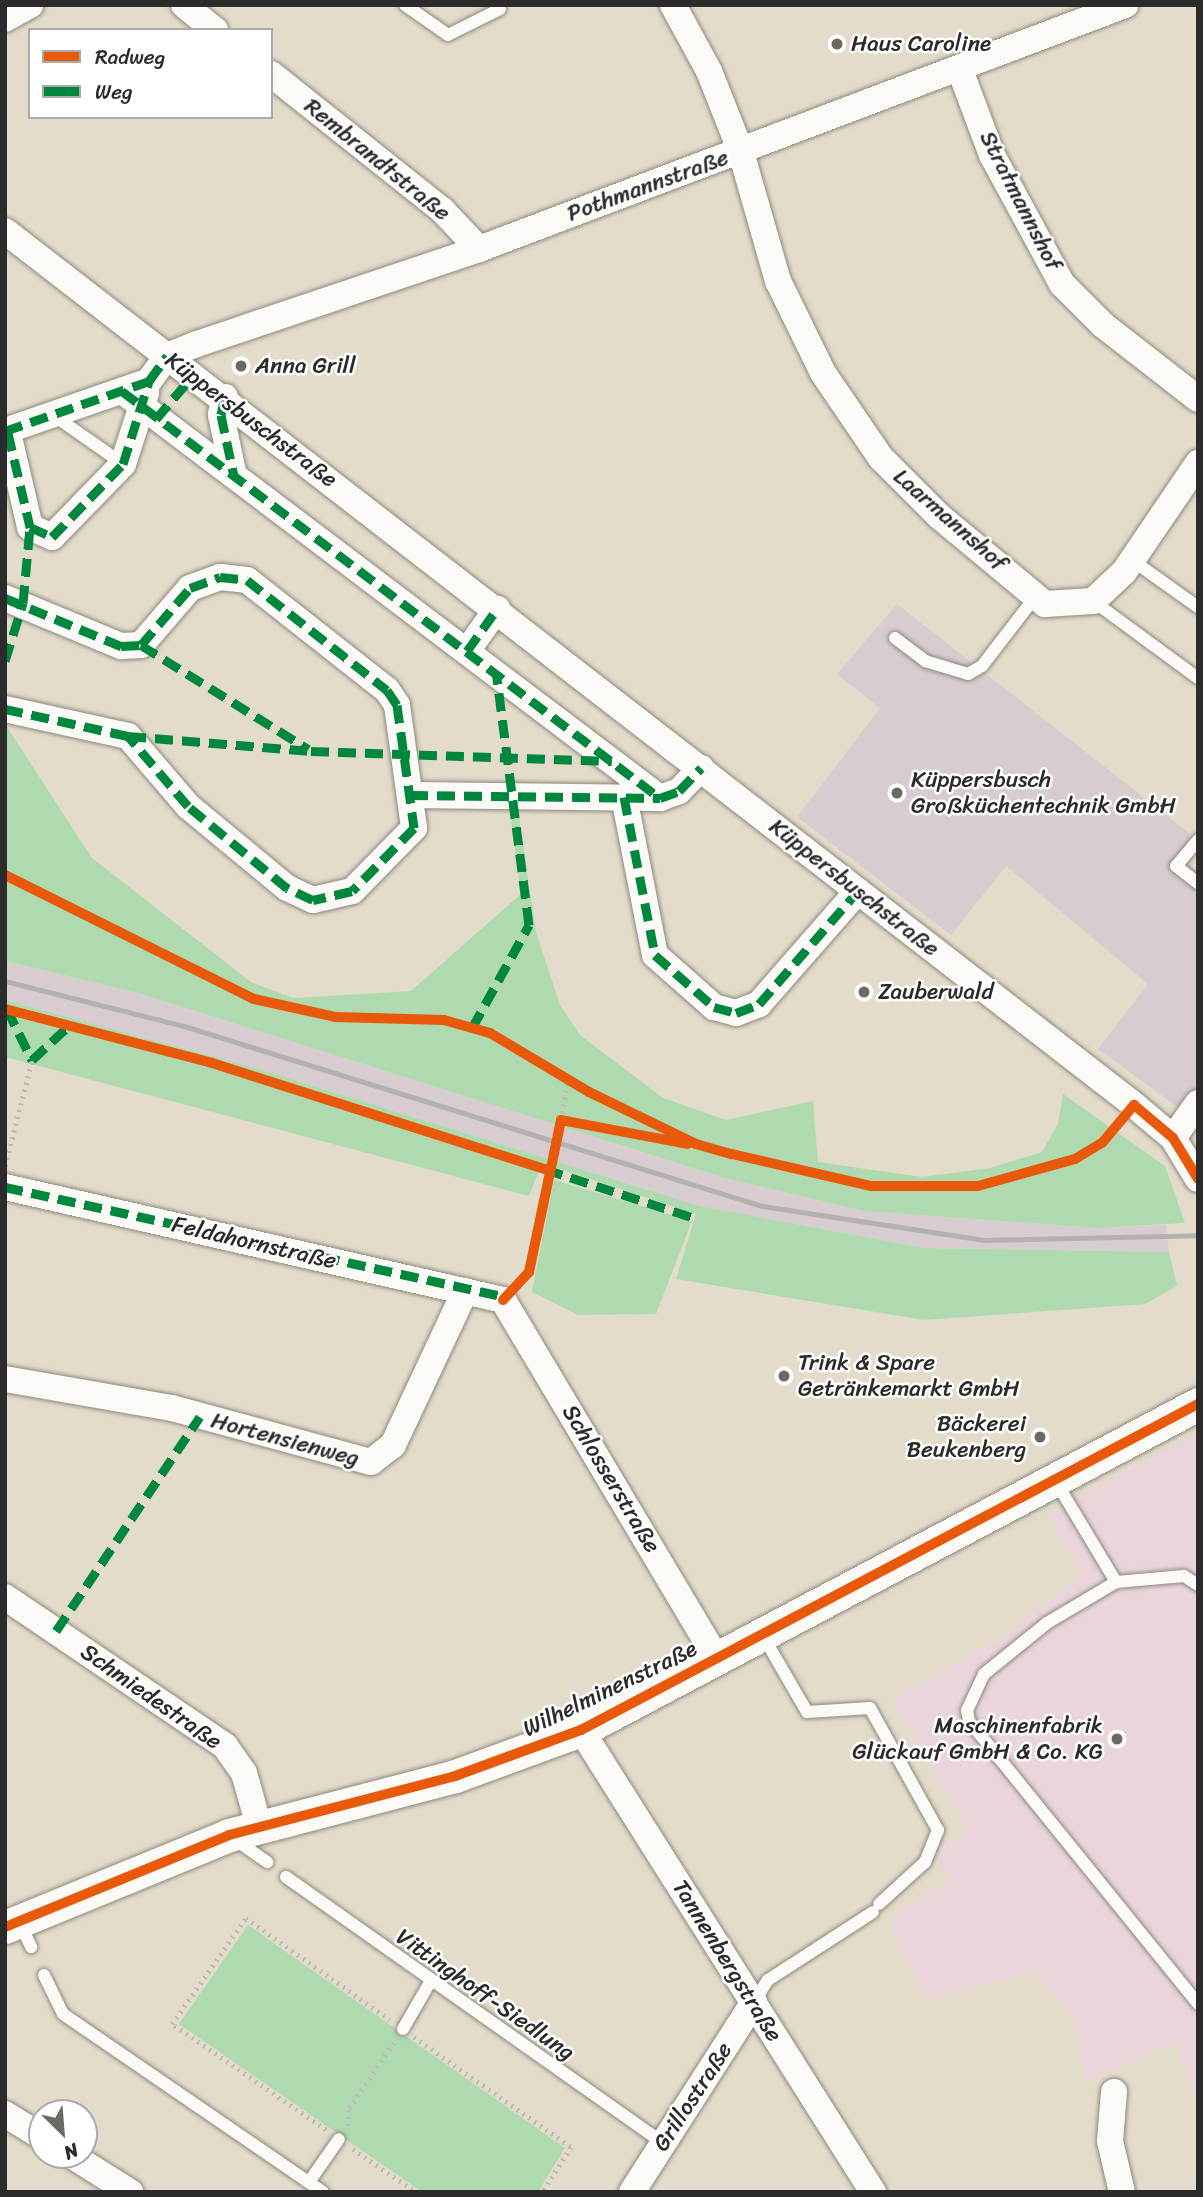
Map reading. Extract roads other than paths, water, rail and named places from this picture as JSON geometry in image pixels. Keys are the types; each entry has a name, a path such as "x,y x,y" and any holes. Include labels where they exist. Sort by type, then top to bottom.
{"street":[{"path":"5,19 30,5"},
{"path":"184,5 213,28"},
{"name":"Laarmannshof","path":"673,5 709,71 741,152 778,281 823,373 881,458 939,516 1045,604 1093,601"},
{"name":"Pothmannstraße","path":"167,356 479,249 960,70 1125,5"},
{"name":"Stratmannshof","path":"960,70 992,155 1062,284 1103,325 1198,399"},
{"name":"Rembrandtstraße","path":"273,76 442,210 479,249"},
{"name":"Küppersbuschstraße","path":"5,231 167,356 225,397 1173,1138 1198,1179"},
{"path":"149,381 57,417 7,432 30,527 52,537 123,464 149,381 167,356"},
{"path":"122,391 660,799"},
{"path":"225,397 221,415 234,476"},
{"path":"1093,601 1132,560 1198,463"},
{"path":"5,598 121,646 141,645 190,588 220,577 247,580 387,690 397,705 410,794 411,838 352,891 313,900 287,888 188,806 128,736 5,709"},
{"path":"467,651 497,609"},
{"path":"410,794 660,799 679,791 701,768"},
{"path":"624,797 655,955 714,1007 736,1013 759,1004 858,891"},
{"path":"1173,1138 1198,1103"},
{"name":"Feldahornstraße","path":"5,1187 503,1300"},
{"name":"Hortensienweg","path":"5,1379 172,1408 370,1462 393,1446 465,1291"},
{"name":"Schlosserstraße","path":"503,1300 717,1659"},
{"name":"Wilhelminenstraße","path":"19,1931 244,1830 455,1776 581,1730 1056,1482 1198,1404"},
{"name":"Schmiedestraße","path":"5,1597 225,1746 244,1773 244,1830"},
{"name":"Tannenbergstraße","path":"581,1730 873,2192"},
{"name":"Grillostraße","path":"632,2192 754,2002"},
{"path":"1114,2092 1110,2141 1122,2192"},
{"path":"5,2114 28,2128"},
{"path":"94,2169 129,2191"}],"lane":[{"path":"405,5 448,35 500,9"},
{"path":"57,417 123,464"},
{"path":"1132,560 1198,607"},
{"path":"895,638 925,661 968,674 982,666 1036,596"},
{"path":"1093,601 1198,678"},
{"path":"624,797 625,770"},
{"path":"1198,840 1176,866 1198,883"},
{"path":"1056,1482 1116,1582"},
{"path":"1198,1585 1184,1576 1116,1582 1047,1623 984,1674 968,1699 969,1721 1198,2004"},
{"path":"754,2002 768,1980 876,1908 925,1862 938,1829 870,1708 807,1712 763,1636"},
{"path":"244,1830 267,1863"},
{"name":"Vittinghoff-Siedlung","path":"286,1877 429,1984 663,2143"},
{"path":"44,1975 63,2014 323,2192"},
{"path":"403,2029 429,1984"},
{"path":"310,2182 339,2139"}],"railway":[{"path":"5,981 184,1026 762,1206 984,1240 1198,1235"}],"place":[{"name":"Haus Caroline","path":"837,44"},
{"name":"Anna Grill","path":"241,366"},
{"name":"Küppersbusch Großküchentechnik GmbH","path":"897,793"},
{"name":"Zauberwald","path":"864,992"},
{"name":"Trink & Spare Getränkemarkt GmbH","path":"784,1376"},
{"name":"Bäckerei Beukenberg","path":"1040,1437"},
{"name":"Maschinenfabrik Glückauf GmbH & Co. KG","path":"1117,1739"}]}
